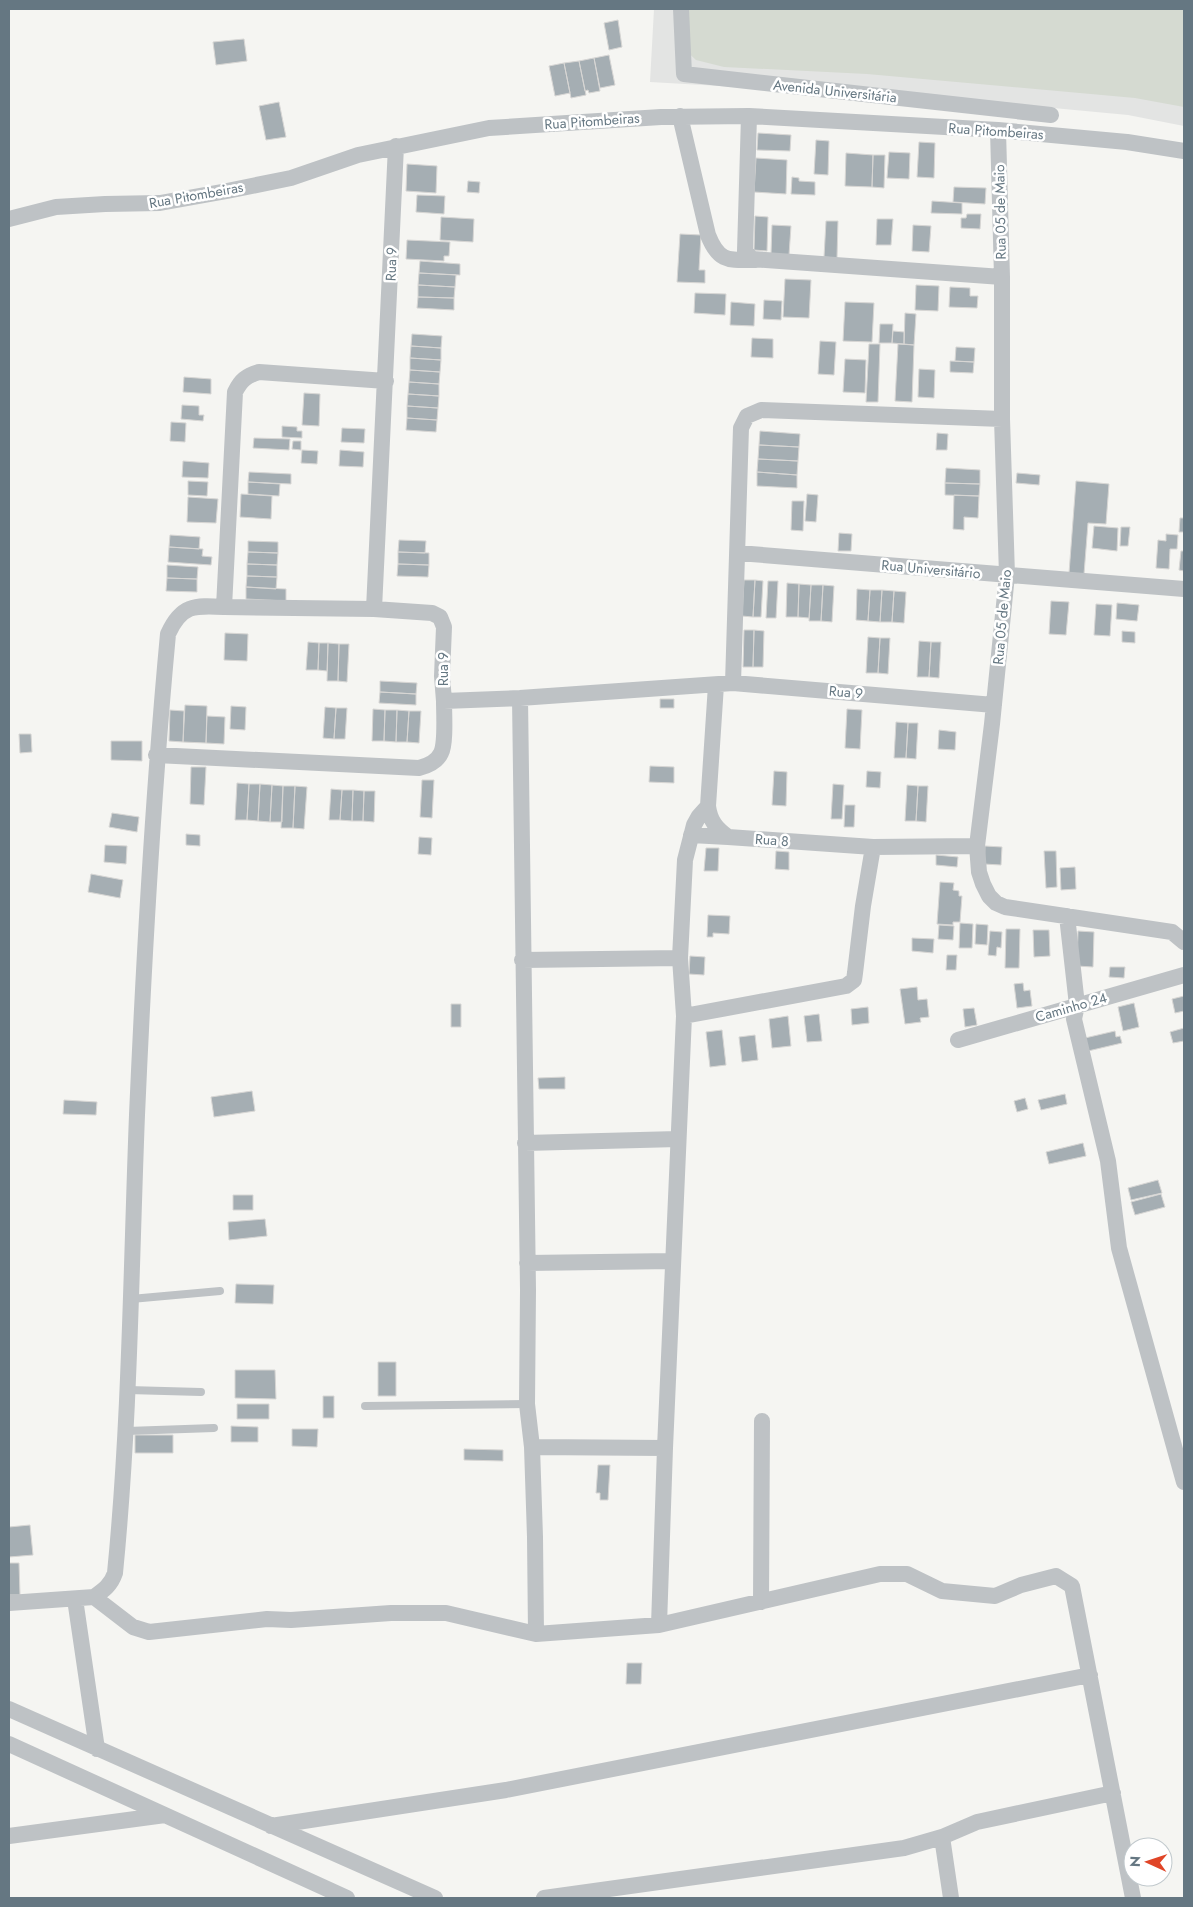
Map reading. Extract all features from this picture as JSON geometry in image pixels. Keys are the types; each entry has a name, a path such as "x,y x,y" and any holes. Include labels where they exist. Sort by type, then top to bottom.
{"street":[{"name":"Avenida Universitária","path":"681,9 684,74 1050,115"},
{"name":"Rua Pitombeiras","path":"9,218 56,208 105,204 160,203 227,191 291,178 358,155 489,128 680,116 749,116 998,130 1127,142 1184,151"},
{"path":"680,116 708,235 713,248 725,258 1002,277"},
{"path":"749,116 745,250 749,256 756,260"},
{"name":"Rua 05 de Maio","path":"998,130 1002,277 1002,419 1007,575 977,846 979,872 989,896 996,903 1005,907 1180,936"},
{"name":"Rua 9","path":"396,146 374,609 432,613 440,618 444,627 442,676 444,701 520,698 733,683 994,705"},
{"path":"224,607 235,392 241,380 248,375 258,372 386,381"},
{"path":"733,683 741,428 744,420 752,412 761,410 1002,419"},
{"name":"Rua Universitário","path":"738,554 1184,589"},
{"path":"9,1603 75,1600 94,1597 105,1590 112,1582 115,1573 126,1431 137,1116 156,755 168,634 173,624 185,610 204,606 374,609"},
{"path":"716,685 708,806 709,816 713,824 728,837"},
{"path":"520,698 523,807 522,960 527,1263 527,1404 532,1447 536,1537 536,1634"},
{"path":"156,755 419,768 435,761 442,753 444,701"},
{"path":"659,1625 684,1016 680,958 685,860 691,835 699,816 708,806"},
{"name":"Rua 8","path":"691,835 873,847 977,846"},
{"path":"684,1016 850,984 856,972 863,906 873,847"},
{"path":"1067,916 1077,1005 1074,1019 1108,1161 1119,1248 1184,1482"},
{"path":"522,960 680,958"},
{"name":"Caminho 24","path":"958,1040 1184,975"},
{"path":"525,1143 678,1139"},
{"path":"527,1263 673,1261"},
{"path":"761,1602 762,1421"},
{"path":"532,1447 665,1448"},
{"path":"94,1597 134,1627 149,1632 267,1618 292,1620 391,1613 446,1613 536,1634 659,1625 880,1574 907,1574 942,1591 995,1596 1021,1584 1056,1576 1072,1586 1133,1898"},
{"path":"75,1600 97,1749"},
{"path":"271,1826 506,1790 1090,1675"},
{"path":"9,1710 271,1826 413,1894 435,1898"},
{"path":"9,1744 347,1898"},
{"path":"544,1898 904,1848 942,1837 977,1822 1112,1793"},
{"path":"9,1836 166,1815"},
{"path":"942,1837 951,1898"}],"lane":[{"path":"131,1299 220,1291"},
{"path":"128,1390 201,1392"},
{"path":"365,1406 527,1404"},
{"path":"126,1431 214,1428"}],"shaded area":[{"path":"654,9 1184,9 1184,126 1128,115 978,101 650,82"},
{"path":"675,9 1184,9 1184,107 1135,98 867,74 724,67 696,60 678,43"}],"building":[{"path":"618,20 622,47 609,50 604,23"},
{"path":"244,39 247,61 216,65 213,42"},
{"path":"609,55 615,85 600,88 594,58"},
{"path":"594,58 600,91 589,93 588,90 585,91 579,61"},
{"path":"579,61 586,95 571,98 564,63"},
{"path":"564,63 570,93 555,96 549,66"},
{"path":"279,102 286,137 266,140 259,106"},
{"path":"758,133 791,135 790,151 757,150"},
{"path":"816,140 829,141 828,175 814,174"},
{"path":"919,142 935,143 934,178 917,177"},
{"path":"889,152 910,153 909,179 887,178"},
{"path":"846,153 873,155 872,187 845,186"},
{"path":"873,155 885,155 884,188 872,187"},
{"path":"756,158 787,160 786,194 754,192"},
{"path":"407,164 437,166 436,193 406,191"},
{"path":"792,177 799,178 799,181 815,182 815,195 791,194"},
{"path":"468,181 480,182 479,193 467,192"},
{"path":"954,187 986,188 985,204 953,202"},
{"path":"417,195 445,196 444,214 416,212"},
{"path":"932,201 962,203 962,214 931,213"},
{"path":"967,214 981,214 980,229 961,228 961,218 966,218"},
{"path":"755,216 768,217 767,251 754,250"},
{"path":"441,217 474,219 473,242 440,240"},
{"path":"877,219 893,219 891,245 876,245"},
{"path":"826,221 838,221 837,258 824,257"},
{"path":"772,225 791,226 789,255 771,254"},
{"path":"913,225 931,226 929,252 912,251"},
{"path":"680,234 701,235 699,270 705,270 705,283 677,282"},
{"path":"407,240 450,242 449,256 444,256 444,261 406,259"},
{"path":"420,261 460,264 460,275 419,273"},
{"path":"419,273 456,275 455,287 418,285"},
{"path":"785,279 811,280 809,318 783,317"},
{"path":"418,285 455,287 454,298 418,297"},
{"path":"916,285 939,286 938,311 915,310"},
{"path":"950,287 970,288 970,296 978,296 977,308 949,307"},
{"path":"695,293 726,294 725,315 694,313"},
{"path":"418,297 454,298 454,310 417,308"},
{"path":"764,300 782,301 781,320 763,319"},
{"path":"731,302 755,304 754,326 730,325"},
{"path":"845,302 874,303 872,342 843,341"},
{"path":"905,313 916,314 914,345 904,344"},
{"path":"880,324 893,324 892,343 879,343"},
{"path":"893,331 904,332 904,344 892,343"},
{"path":"412,334 442,336 441,348 411,346"},
{"path":"752,338 773,339 773,358 751,357"},
{"path":"820,341 836,342 834,375 818,374"},
{"path":"869,344 880,344 878,402 866,402"},
{"path":"898,344 914,345 912,402 895,401"},
{"path":"411,346 441,348 441,360 410,358"},
{"path":"956,347 975,348 974,362 955,361"},
{"path":"410,358 441,360 440,372 410,370"},
{"path":"845,359 866,360 865,393 843,392"},
{"path":"950,361 974,362 973,373 950,372"},
{"path":"919,369 935,370 934,398 918,397"},
{"path":"410,370 440,372 439,384 409,382"},
{"path":"184,377 211,379 211,394 183,392"},
{"path":"409,382 439,384 439,396 408,394"},
{"path":"304,393 320,394 319,426 302,425"},
{"path":"408,394 439,396 438,408 407,406"},
{"path":"182,405 199,406 199,415 204,415 203,421 181,419"},
{"path":"407,406 438,408 437,420 407,418"},
{"path":"407,418 437,420 436,432 406,430"},
{"path":"171,422 186,423 185,442 170,441"},
{"path":"282,426 297,427 297,431 302,431 302,438 282,437"},
{"path":"342,428 365,429 364,443 341,442"},
{"path":"760,431 800,434 799,447 759,445"},
{"path":"937,433 948,434 947,450 936,450"},
{"path":"254,438 290,439 289,450 253,448"},
{"path":"293,441 301,441 301,450 292,449"},
{"path":"759,445 799,447 798,461 758,459"},
{"path":"302,450 318,451 317,464 301,463"},
{"path":"340,450 364,452 363,467 339,466"},
{"path":"758,459 798,461 797,475 757,472"},
{"path":"183,461 209,463 208,478 182,477"},
{"path":"946,468 980,470 980,484 945,483"},
{"path":"249,472 291,474 291,484 248,482"},
{"path":"757,472 797,475 797,488 757,486"},
{"path":"1017,473 1040,475 1039,485 1016,483"},
{"path":"188,481 208,482 207,496 188,495"},
{"path":"1076,481 1109,484 1106,524 1088,523 1084,574 1069,573"},
{"path":"248,482 280,484 279,496 248,494"},
{"path":"945,483 980,484 979,496 945,495"},
{"path":"241,494 272,496 271,519 240,517"},
{"path":"807,494 818,495 816,522 805,521"},
{"path":"954,495 979,496 978,518 964,517 964,530 953,529"},
{"path":"188,497 218,499 216,523 187,522"},
{"path":"792,501 804,501 803,531 791,530"},
{"path":"1180,518 1184,518 1184,532 1179,532"},
{"path":"1094,526 1118,528 1117,551 1092,548"},
{"path":"1121,527 1130,527 1128,546 1120,546"},
{"path":"839,533 852,534 851,551 838,551"},
{"path":"1166,534 1178,535 1177,549 1170,549 1169,569 1156,568 1158,540 1166,541"},
{"path":"170,535 200,537 199,549 169,547"},
{"path":"399,540 426,541 425,553 398,552"},
{"path":"248,541 278,542 278,553 248,552"},
{"path":"169,547 203,549 202,556 212,557 211,565 168,562"},
{"path":"1181,551 1184,551 1184,571 1179,570"},
{"path":"248,552 278,553 277,565 247,564"},
{"path":"398,552 429,553 429,565 398,564"},
{"path":"247,564 277,565 277,577 247,576"},
{"path":"398,564 429,565 428,577 397,576"},
{"path":"167,565 198,567 197,579 167,578"},
{"path":"247,576 277,577 276,589 246,587"},
{"path":"167,578 197,579 197,592 166,591"},
{"path":"744,580 755,580 753,617 742,616"},
{"path":"755,580 763,581 761,617 753,617"},
{"path":"768,581 778,581 776,618 766,618"},
{"path":"787,583 799,584 798,617 786,617"},
{"path":"799,584 811,585 809,618 798,617"},
{"path":"811,585 823,585 821,621 809,621"},
{"path":"823,585 834,586 832,622 821,621"},
{"path":"246,587 286,589 286,601 246,599"},
{"path":"857,589 870,590 868,621 856,620"},
{"path":"870,590 882,590 880,622 868,621"},
{"path":"882,590 894,591 892,622 880,622"},
{"path":"894,591 906,592 904,623 892,622"},
{"path":"1051,601 1069,602 1066,635 1049,634"},
{"path":"1117,603 1139,605 1137,621 1116,619"},
{"path":"1096,604 1112,605 1110,636 1094,635"},
{"path":"744,630 754,630 753,667 743,667"},
{"path":"754,630 764,631 763,667 753,667"},
{"path":"1122,631 1135,632 1135,643 1122,642"},
{"path":"225,633 248,634 247,661 224,660"},
{"path":"868,637 880,638 878,673 866,673"},
{"path":"880,638 890,638 888,674 878,673"},
{"path":"919,641 931,642 929,677 917,677"},
{"path":"308,642 319,643 318,670 306,670"},
{"path":"931,642 941,642 939,678 929,677"},
{"path":"319,643 328,643 327,671 318,670"},
{"path":"328,643 339,644 338,681 327,681"},
{"path":"339,644 349,644 347,682 338,681"},
{"path":"380,681 417,683 416,694 380,692"},
{"path":"380,692 416,694 416,705 379,703"},
{"path":"660,699 674,699 674,708 660,708"},
{"path":"185,705 207,706 206,743 183,742"},
{"path":"231,706 246,707 245,730 230,729"},
{"path":"325,707 336,708 334,739 323,738"},
{"path":"336,708 347,708 345,739 334,739"},
{"path":"373,709 385,710 384,741 372,741"},
{"path":"847,709 862,710 860,749 845,748"},
{"path":"170,710 184,711 183,742 169,741"},
{"path":"385,710 397,710 396,742 384,741"},
{"path":"397,710 409,711 407,742 396,742"},
{"path":"409,711 421,711 419,743 407,742"},
{"path":"207,716 225,717 224,744 206,743"},
{"path":"896,722 908,723 906,758 894,758"},
{"path":"908,723 918,723 916,759 906,758"},
{"path":"939,730 956,732 955,750 938,749"},
{"path":"19,734 31,734 32,752 20,753"},
{"path":"111,741 142,741 142,761 111,760"},
{"path":"650,766 674,767 674,783 649,782"},
{"path":"191,767 206,767 204,805 190,804"},
{"path":"774,771 787,772 786,806 772,805"},
{"path":"867,771 881,772 880,788 866,787"},
{"path":"422,780 434,780 432,818 420,817"},
{"path":"237,783 249,784 247,820 235,820"},
{"path":"249,784 260,784 258,821 247,820"},
{"path":"260,784 272,785 270,822 258,821"},
{"path":"833,784 844,785 842,819 831,819"},
{"path":"272,785 283,786 282,822 270,822"},
{"path":"907,785 918,786 916,821 905,821"},
{"path":"283,786 295,786 293,828 281,828"},
{"path":"295,786 307,787 304,829 293,828"},
{"path":"918,786 928,786 926,822 916,821"},
{"path":"331,789 342,790 340,820 329,820"},
{"path":"342,790 353,790 352,821 340,820"},
{"path":"353,790 364,791 363,821 352,821"},
{"path":"364,791 375,791 374,822 363,821"},
{"path":"845,805 855,805 854,827 844,827"},
{"path":"112,813 139,817 137,832 109,827"},
{"path":"186,834 200,835 200,846 186,845"},
{"path":"419,837 432,838 431,855 418,854"},
{"path":"105,845 127,846 126,864 104,862"},
{"path":"985,846 1002,847 1001,865 984,864"},
{"path":"706,848 719,848 718,871 704,871"},
{"path":"776,851 789,852 789,870 775,869"},
{"path":"1044,851 1056,851 1057,887 1046,888"},
{"path":"936,855 958,857 957,867 936,865"},
{"path":"1075,867 1076,889 1061,890 1060,868"},
{"path":"91,874 123,880 120,898 88,892"},
{"path":"940,882 954,883 953,890 959,891 959,896 962,896 960,922 953,922 953,925 937,924"},
{"path":"708,915 730,916 729,934 713,933 713,937 707,937"},
{"path":"960,923 973,924 972,948 959,948"},
{"path":"976,924 988,925 987,945 975,944"},
{"path":"939,925 954,926 953,940 938,939"},
{"path":"1006,929 1020,929 1019,968 1005,968"},
{"path":"1033,930 1049,930 1050,956 1034,957"},
{"path":"990,931 1002,932 1001,948 997,947 996,956 988,955"},
{"path":"1078,931 1094,932 1093,967 1077,966"},
{"path":"912,938 934,939 933,953 912,951"},
{"path":"947,955 957,955 956,970 946,970"},
{"path":"690,956 705,957 704,975 689,974"},
{"path":"1110,967 1125,967 1124,978 1109,977"},
{"path":"1023,983 1024,991 1030,990 1032,1006 1017,1008 1014,984"},
{"path":"917,987 918,1000 927,999 929,1017 920,1018 921,1022 905,1024 900,989"},
{"path":"1184,996 1184,1011 1175,1013 1172,999"},
{"path":"1134,1003 1139,1027 1123,1031 1118,1007"},
{"path":"451,1004 461,1004 461,1027 451,1027"},
{"path":"868,1007 869,1023 852,1025 851,1009"},
{"path":"974,1008 977,1025 965,1027 963,1009"},
{"path":"819,1014 822,1041 807,1042 804,1016"},
{"path":"788,1016 791,1046 772,1048 769,1019"},
{"path":"1184,1028 1184,1041 1173,1043 1170,1032"},
{"path":"722,1030 726,1065 710,1067 706,1032"},
{"path":"1115,1031 1116,1037 1120,1036 1122,1043 1088,1051 1085,1038"},
{"path":"755,1035 758,1060 742,1062 739,1037"},
{"path":"565,1077 565,1089 539,1089 538,1078"},
{"path":"252,1091 255,1111 214,1117 211,1097"},
{"path":"1065,1094 1067,1104 1041,1110 1038,1100"},
{"path":"1025,1098 1028,1109 1017,1112 1014,1101"},
{"path":"64,1100 97,1102 96,1115 63,1114"},
{"path":"1083,1143 1086,1156 1049,1164 1046,1152"},
{"path":"1158,1180 1162,1193 1131,1200 1128,1188"},
{"path":"1161,1194 1165,1207 1135,1215 1131,1202"},
{"path":"233,1195 253,1195 253,1210 233,1210"},
{"path":"265,1219 267,1236 229,1240 228,1222"},
{"path":"236,1284 274,1285 273,1304 235,1303"},
{"path":"378,1362 396,1362 396,1396 378,1396"},
{"path":"235,1370 275,1370 276,1399 235,1398"},
{"path":"323,1396 334,1396 334,1418 323,1418"},
{"path":"237,1404 269,1404 269,1419 237,1419"},
{"path":"231,1426 258,1427 258,1442 231,1442"},
{"path":"292,1429 318,1429 317,1447 292,1446"},
{"path":"135,1435 173,1435 173,1453 135,1453"},
{"path":"464,1449 503,1450 503,1461 464,1460"},
{"path":"598,1465 610,1465 608,1500 600,1500 600,1493 596,1493"},
{"path":"30,1525 33,1555 9,1557 9,1527"},
{"path":"9,1563 19,1563 20,1595 9,1595"},
{"path":"627,1663 642,1663 641,1684 626,1684"}]}
